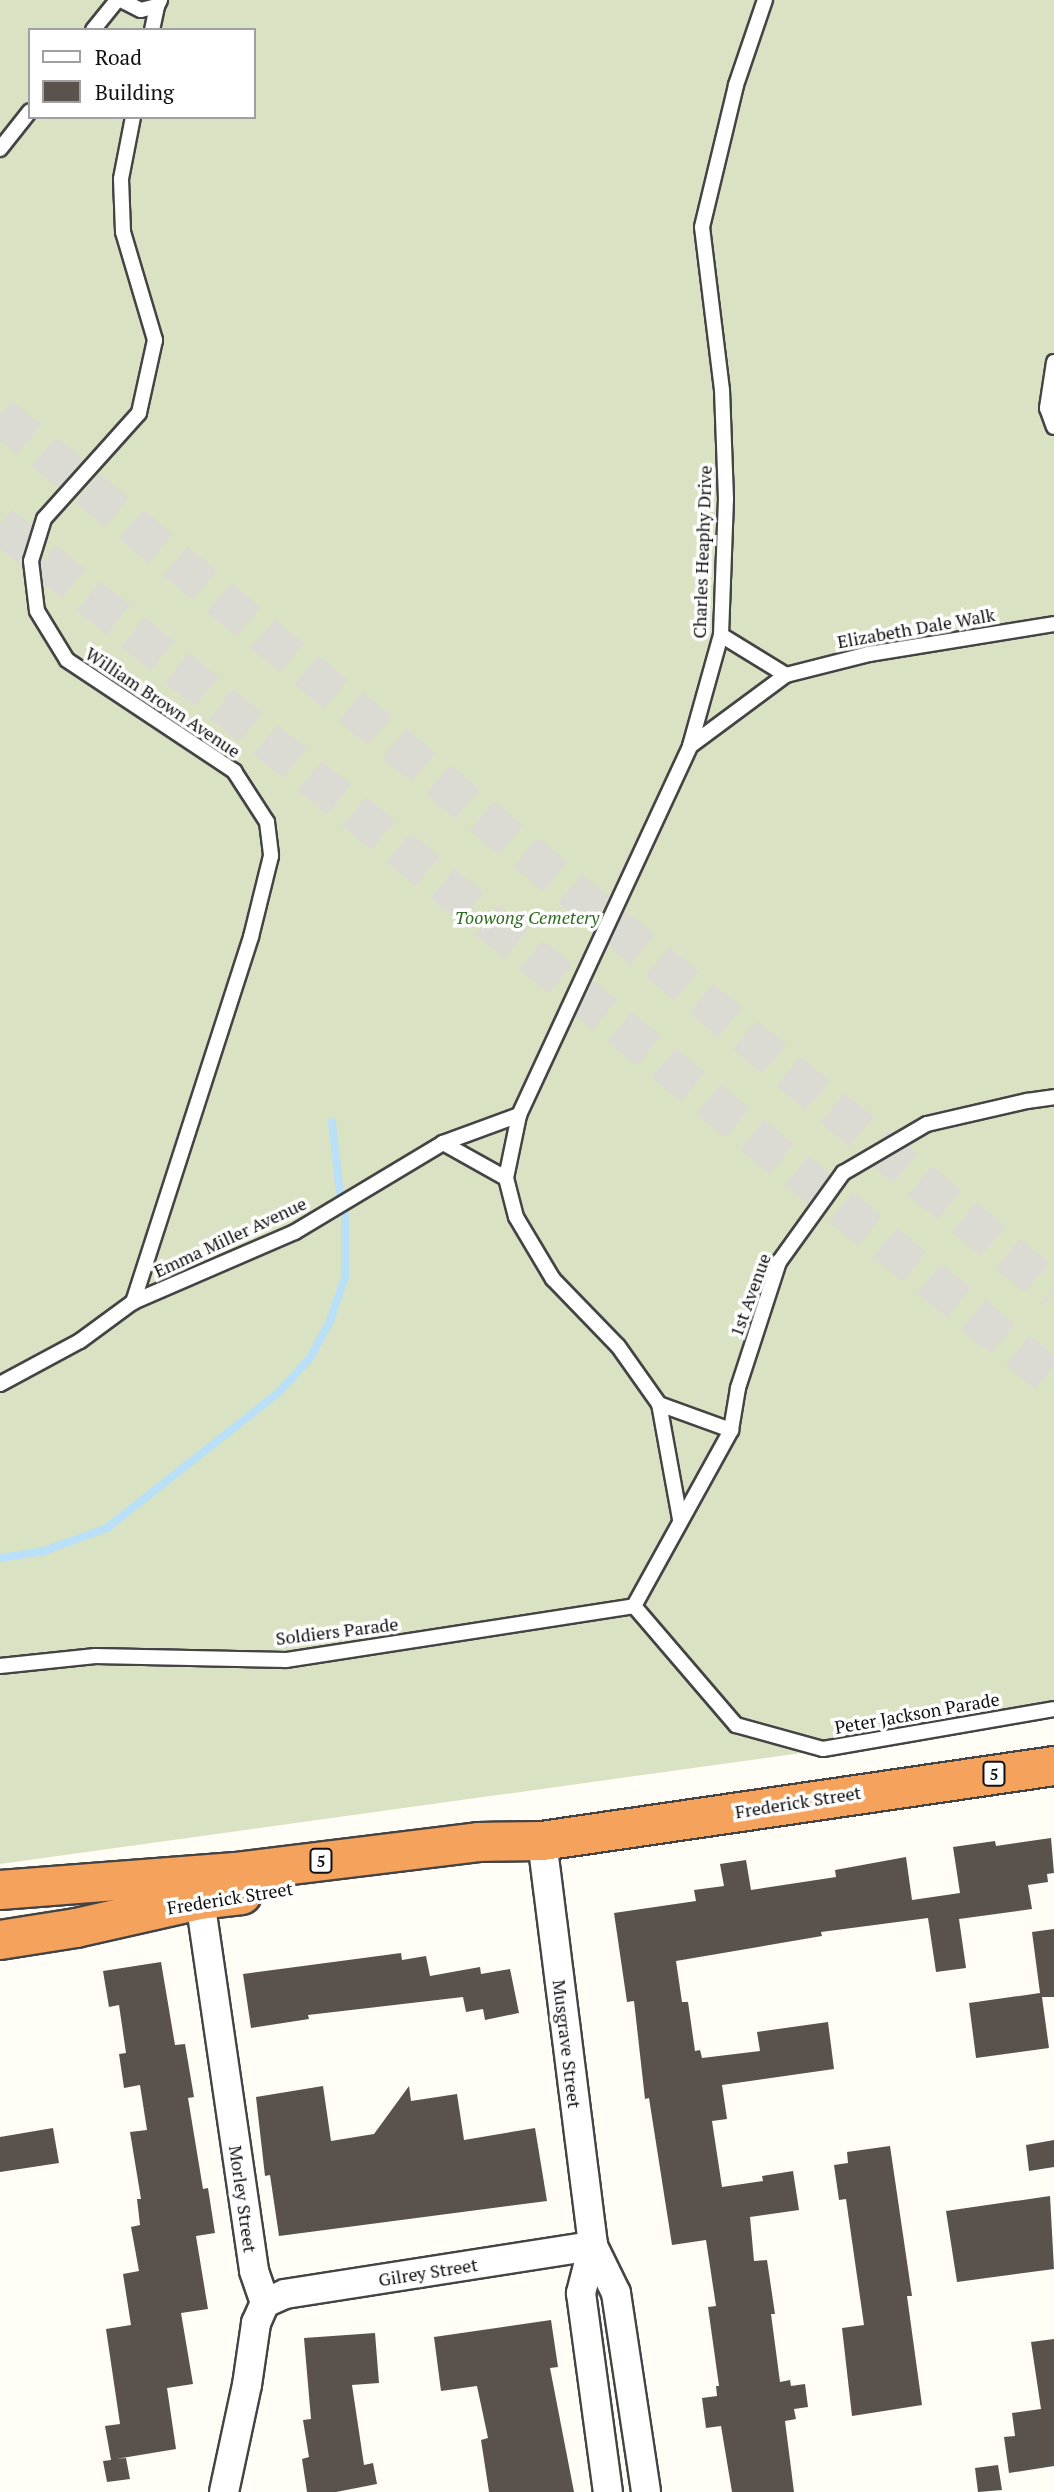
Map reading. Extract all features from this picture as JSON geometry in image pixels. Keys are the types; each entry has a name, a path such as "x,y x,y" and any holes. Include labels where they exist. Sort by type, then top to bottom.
{"highway":[{"name":"Frederick Street","path":"0,1890 235,1872 478,1842 542,1841 1054,1766"},
{"name":"Frederick Street","path":"0,1940 76,1928 200,1900 481,1862 542,1841"},
{"name":"5","path":"0,1915 139,1896 200,1900"}],"street":[{"name":"Musgrave Street","path":"542,1841 593,2246 617,2294 646,2492"},
{"name":"Morley Street","path":"200,1900 254,2271 265,2303"},
{"name":"Musgrave Street","path":"593,2246 581,2293 608,2492"},
{"name":"Gilrey Street","path":"265,2303 285,2294 593,2246"},
{"path":"224,2492 256,2323 265,2303"}],"lane":[{"path":"95,28 119,0 141,10 158,3"},
{"name":"Charles Heaphy Drive","path":"506,1178 519,1115 690,746 721,635 726,499 723,390 702,227 736,85 765,0"},
{"path":"152,28 158,3"},
{"path":"0,149 28,114"},
{"name":"William Brown Avenue","path":"133,119 121,179 123,232 155,340 139,413 44,519 31,561 37,611 67,660 234,771 267,822 271,856 251,937 134,1302"},
{"path":"1054,362 1047,408 1054,427"},
{"name":"Elizabeth Dale Walk","path":"786,675 869,654 1054,624"},
{"path":"690,746 786,675 721,635"},
{"name":"1st Avenue","path":"634,1606 731,1430 738,1388 779,1262 843,1173 927,1124 1054,1097"},
{"name":"Emma Miller Avenue","path":"0,1384 80,1341 134,1302 295,1232 443,1143 519,1115"},
{"path":"443,1143 506,1178 516,1217 553,1279 618,1346 659,1404 680,1519"},
{"path":"659,1404 731,1430"},
{"name":"Soldiers Parade","path":"0,1666 95,1656 286,1660 634,1606"},
{"name":"Peter Jackson Parade","path":"634,1606 736,1725 823,1749 1054,1709"}],"green space":[{"name":"Toowong Cemetery","path":"0,0 1054,0 1054,1718 0,1864"}],"building":[{"path":"1051,1838 1054,1873 1047,1874 1048,1882 1028,1885 1032,1909 959,1919 966,1968 936,1972 928,1918 821,1932 822,1936 676,1961 682,2002 688,2002 695,2051 700,2050 702,2058 760,2051 757,2032 828,2022 834,2069 722,2085 727,2119 712,2121 722,2187 763,2181 762,2176 793,2171 799,2210 750,2217 754,2261 767,2260 775,2314 771,2314 780,2382 790,2380 791,2386 805,2384 808,2407 794,2409 796,2419 785,2421 794,2492 732,2492 721,2426 706,2428 702,2398 717,2396 716,2386 719,2386 708,2307 716,2306 706,2240 672,2245 649,2098 645,2099 634,2001 627,2002 614,1913 696,1901 694,1890 724,1886 720,1864 746,1860 751,1890 836,1877 835,1870 906,1857 912,1900 960,1893 953,1847 995,1841 996,1846"},
{"path":"1054,1929 1054,1997 1042,1997 1049,2048 976,2058 969,2003 1040,1993 1032,1932"},
{"path":"401,1953 402,1960 426,1956 430,1976 480,1967 481,1974 510,1969 519,2013 485,2020 483,2009 466,2012 463,1997 308,2015 309,2019 251,2028 243,1974"},
{"path":"161,1962 175,2045 185,2044 194,2097 188,2098 203,2189 208,2188 215,2233 196,2236 208,2309 181,2313 193,2384 167,2388 176,2449 116,2459 126,2458 130,2479 107,2482 103,2461 111,2460 105,2426 120,2424 106,2329 131,2325 123,2274 139,2271 131,2227 140,2225 137,2199 141,2199 130,2132 147,2130 140,2085 124,2088 119,2054 126,2053 119,2005 109,2007 103,1971"},
{"path":"323,2086 331,2141 374,2134 409,2086 411,2101 457,2094 464,2140 535,2128 547,2201 279,2236 270,2175 265,2176 256,2097"},
{"path":"53,2128 59,2163 0,2172 0,2137"},
{"path":"1054,2140 1054,2167 1029,2171 1026,2145"},
{"path":"890,2146 912,2296 907,2296 922,2405 852,2416 842,2328 864,2325 846,2199 839,2200 834,2165 848,2163 847,2152"},
{"path":"1050,2196 1054,2269 957,2282 946,2211"},
{"path":"551,2320 558,2367 550,2368 574,2492 489,2492 481,2440 488,2438 477,2386 441,2391 434,2337"},
{"path":"375,2333 379,2383 352,2385 364,2465 373,2463 377,2484 336,2492 307,2492 302,2459 309,2457 303,2420 311,2419 304,2338"},
{"path":"1054,2339 1054,2466 1009,2473 1004,2437 1015,2436 1012,2413 1041,2409 1031,2342"},
{"path":"998,2465 1002,2490 978,2492 975,2468"}],"waterway":[{"path":"332,1122 340,1193"},
{"path":"0,1558 44,1551 107,1528 278,1393 310,1358 330,1321 345,1277 345,1214"}],"tunnel":[{"path":"0,415 1054,1292"},
{"path":"0,524 1054,1380"}]}
